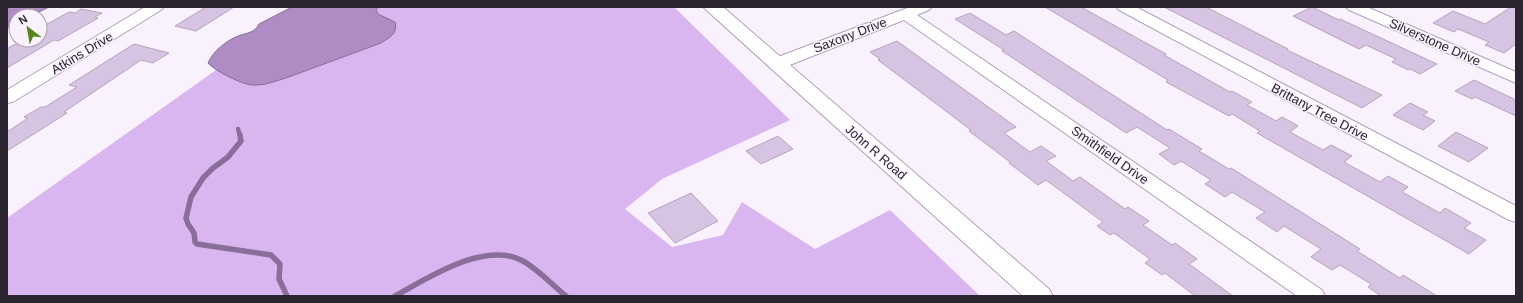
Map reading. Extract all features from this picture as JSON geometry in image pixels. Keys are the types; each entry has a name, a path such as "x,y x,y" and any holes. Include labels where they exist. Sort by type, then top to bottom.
{"main road":[{"name":"John R Road","path":"712,7 1040,296"}],"street":[{"name":"Atkins Drive","path":"7,98 156,7"},
{"name":"Saxony Drive","path":"776,64 924,7"},
{"name":"Brittany Tree Drive","path":"1124,7 1516,215"},
{"name":"Silverstone Drive","path":"1359,8 1516,78"},
{"name":"Smithfield Drive","path":"905,14 1314,296"}],"shaded area":[{"path":"7,7 49,7 8,8 7,28"},
{"path":"292,7 378,7 376,10 378,14 395,22 396,26 392,35 381,43 286,78 265,84 252,85 235,80 208,63 220,47 229,41 253,31 259,24"},
{"path":"305,7 674,7 790,120 662,179 625,209 672,247 723,235 742,202 815,249 890,210 980,296 7,296 7,218"}],"building":[{"path":"206,7 234,7 196,31 175,26"},
{"path":"1045,7 1081,7 1166,54 1164,55 1230,92 1232,91 1252,102 1247,105 1276,121 1282,117 1298,126 1290,132 1323,150 1331,145 1352,156 1344,162 1380,182 1388,176 1408,187 1402,192 1440,213 1445,208 1471,223 1464,228 1486,240 1469,254 1257,133 1260,131 1232,114 1229,116 1166,82 1168,80"},
{"path":"1164,7 1206,7 1288,49 1287,50 1382,95 1362,108"},
{"path":"1312,7 1437,64 1420,74 1410,69 1408,70 1392,62 1396,59 1366,45 1359,49 1293,16"},
{"path":"1511,7 1516,7 1516,44 1504,53 1485,45 1489,42 1458,29 1454,32 1433,23 1453,11 1485,24"},
{"path":"81,9 102,13 95,17 98,18 58,41 54,40 48,44 48,24 69,12 75,13"},
{"path":"970,13 1006,35 1014,31 1167,130 1169,129 1202,149 1199,151 1229,169 1231,168 1360,249 1357,251 1400,278 1403,275 1437,296 1381,296 1368,287 1371,284 1340,265 1332,270 1311,257 1321,249 1284,226 1277,232 1256,218 1265,212 1232,192 1225,197 1205,184 1211,180 1181,161 1174,165 1159,154 1170,148 1137,127 1126,133 1002,51 1004,50 955,19"},
{"path":"897,41 1016,127 1004,133 1030,152 1041,146 1056,156 1046,161 1073,181 1080,177 1125,209 1128,207 1149,221 1143,225 1172,245 1175,243 1197,259 1189,264 1233,296 1195,296 1165,273 1162,275 1145,263 1150,259 1114,233 1110,235 1097,226 1103,222 1046,180 1038,185 1009,163 1010,162 969,131 971,130 878,60 880,59 870,52"},
{"path":"134,44 169,53 153,63 141,60 64,112 67,113 7,151 7,132 28,118 24,117 41,107 45,107 77,87 69,85"},
{"path":"8,48 41,48 7,68"},
{"path":"1474,80 1516,100 1516,116 1475,97 1472,99 1455,91"},
{"path":"1410,103 1428,112 1423,115 1435,121 1423,130 1393,115"},
{"path":"1456,132 1488,148 1469,162 1438,146"},
{"path":"778,136 793,149 761,164 746,151"},
{"path":"691,193 718,221 675,243 648,213"}],"waterway":[{"path":"238,129 240,136"},
{"path":"240,135 241,141 228,157 213,168 203,178 191,197 186,218 194,233 195,242 197,244 271,255 280,264 279,279 287,296"},
{"path":"395,296 440,271 475,258 492,255 508,256 523,261 540,273 566,296"}]}
